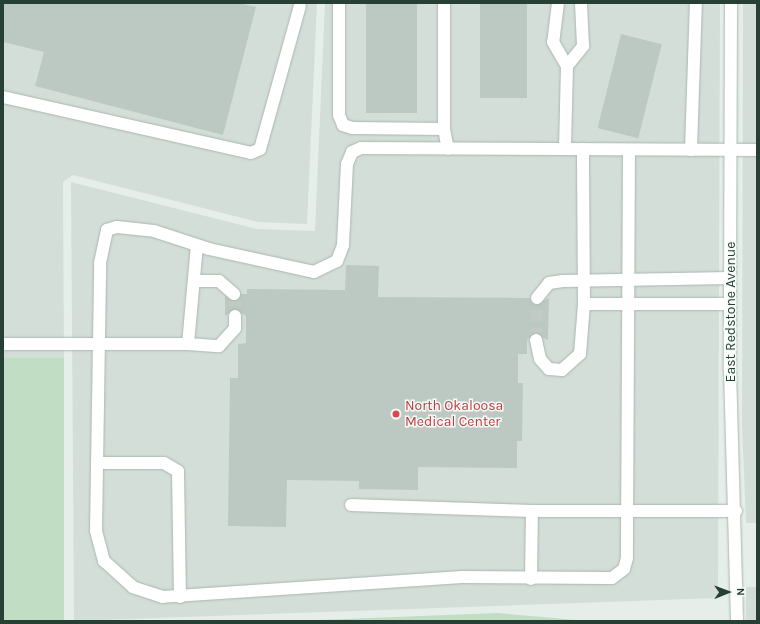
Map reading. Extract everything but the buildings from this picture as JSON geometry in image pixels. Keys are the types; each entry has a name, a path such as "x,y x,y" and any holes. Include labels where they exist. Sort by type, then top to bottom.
{"street":[{"path":"339,3 339,115 343,125 352,128 444,129"},
{"path":"444,3 444,129 448,149"},
{"path":"558,3 553,42 567,66 565,149"},
{"path":"567,66 583,46 580,3"},
{"path":"691,150 696,3"},
{"name":"East Redstone Avenue","path":"731,3 730,304 736,511 737,621"},
{"path":"3,97 251,153 260,149 297,4"},
{"path":"629,151 628,511 627,558 624,569 612,578 531,579 462,577 180,597 149,594 132,587 104,561 96,531 100,344 100,263 107,230 139,228 197,245 291,268 314,272 327,268 337,261 343,245 346,164 352,152 362,148 583,149 629,151 757,150"},
{"path":"536,340 540,359 549,369 562,370 580,354 584,304 581,280 583,149"},
{"path":"188,344 196,281 197,245"},
{"path":"537,298 549,282 581,280 629,281 730,278"},
{"path":"196,281 220,282 234,294"},
{"path":"584,304 730,304"},
{"path":"3,344 188,344 219,346 235,328 235,316"},
{"path":"97,463 164,463 178,471 180,597"},
{"path":"351,505 532,511 736,511"},
{"path":"531,579 532,511"}],"shaded area":[{"path":"3,3 317,3 307,224 258,222 73,175 63,182 64,358 3,360"},
{"name":"North Okaloosa Medical Center","path":"325,3 720,3 718,598 74,621 71,182 257,229 315,231"},
{"path":"743,3 757,3 757,523 746,523 742,425"},
{"path":"746,587 757,587 757,621 746,621"}],"green space":[{"path":"3,358 64,358 64,621 3,621"},
{"path":"498,613 588,621 293,621"}],"tunnel":[{"path":"234,294 235,316"},
{"path":"536,340 537,298"}],"place":[{"name":"North Okaloosa Medical Center","path":"396,414"}]}
